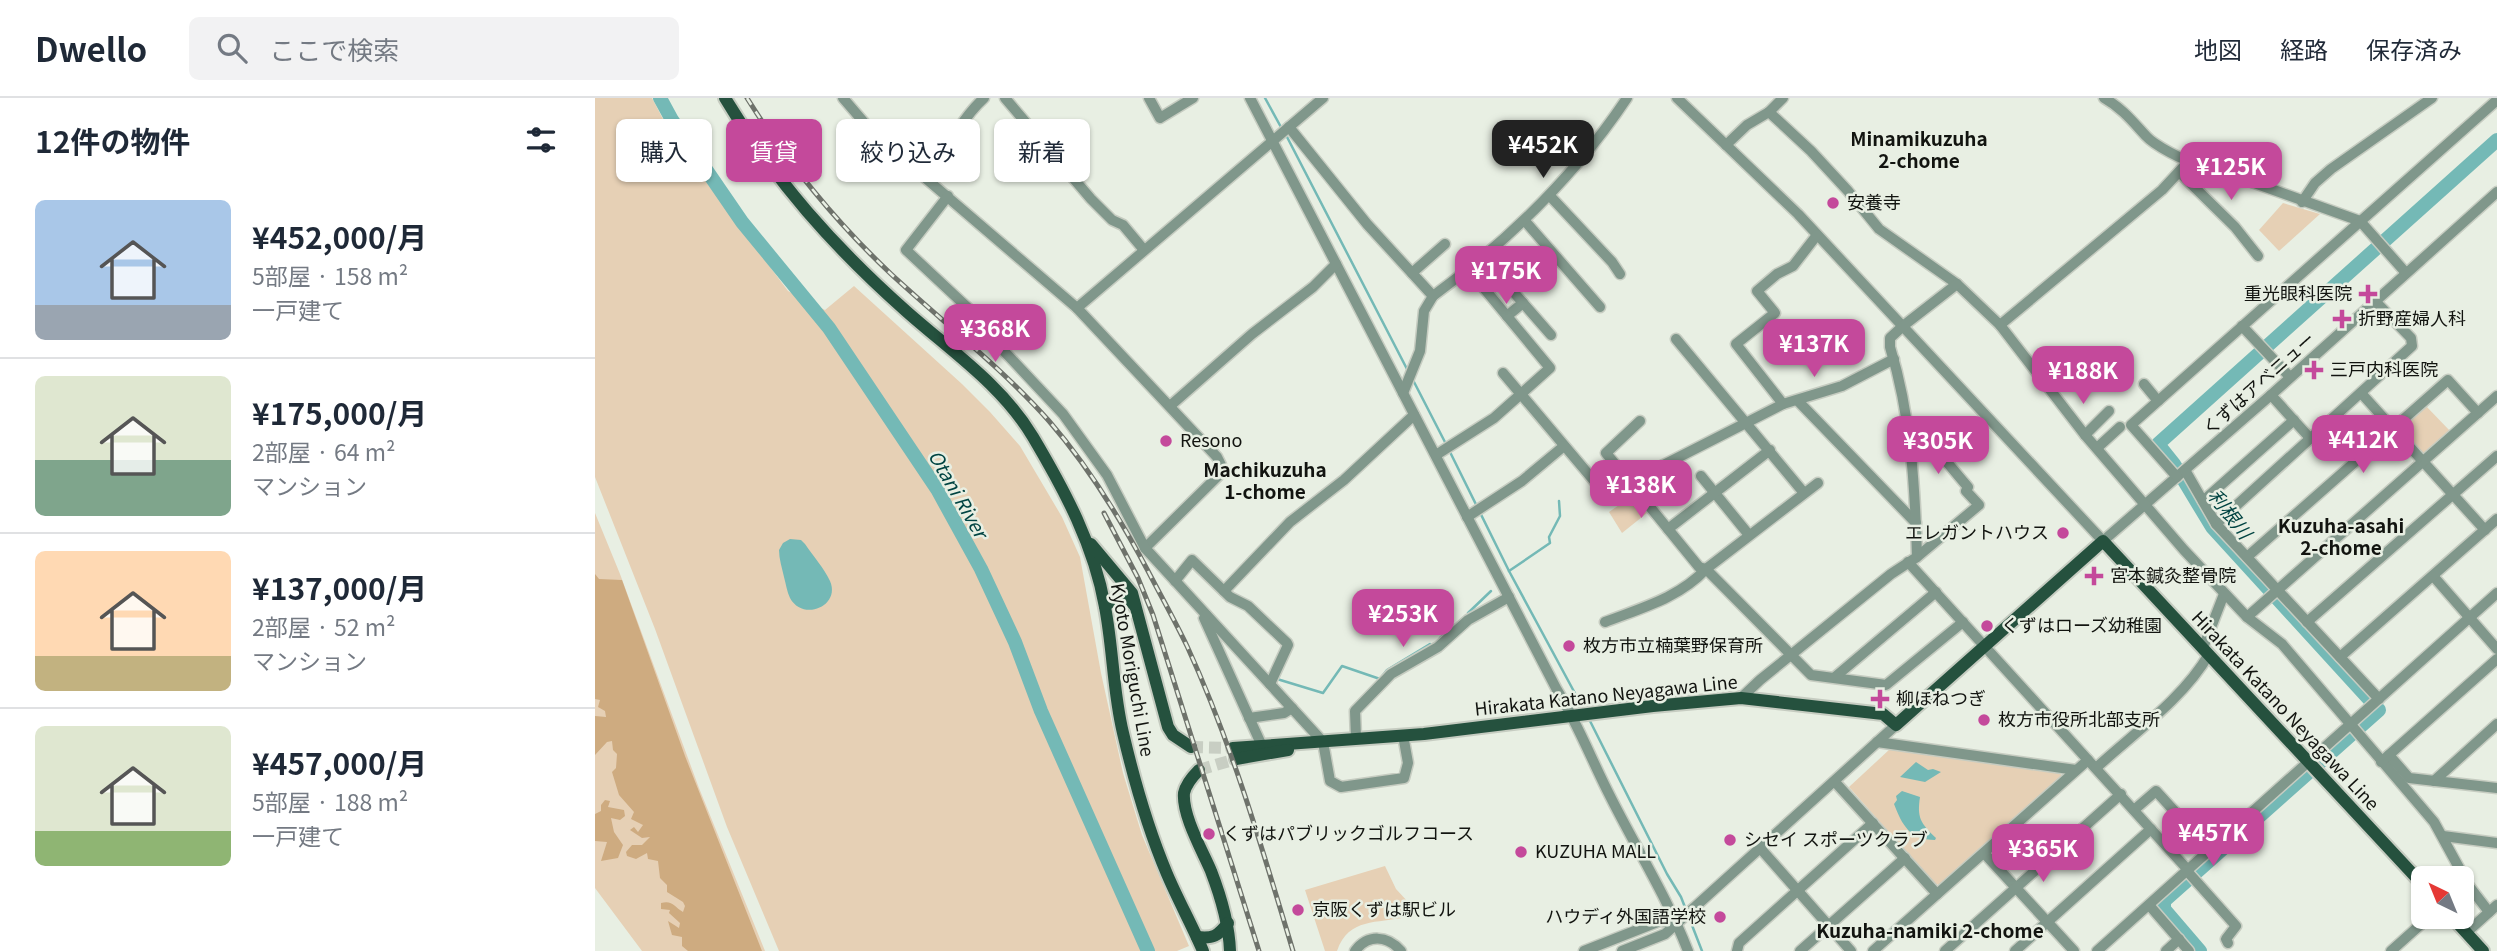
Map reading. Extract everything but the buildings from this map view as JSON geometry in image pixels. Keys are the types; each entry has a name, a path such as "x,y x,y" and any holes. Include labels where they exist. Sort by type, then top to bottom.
{"main road":[{"name":"Kyoto Moriguchi Line","path":"725,98 752,143 788,191 828,235 907,312 1003,397 1031,433 1068,497 1084,531 1105,606 1126,743 1157,849 1203,951"},
{"path":"1084,531 1094,549 1132,593 1168,727 1173,736 1191,747"},
{"path":"1896,725 2102,541"},
{"name":"Hirakata Katano Neyagawa Line","path":"2102,541 2411,872"},
{"path":"1105,606 1117,597 1129,599 1136,606"},
{"name":"Hirakata Katano Neyagawa Line","path":"1323,742 1269,754 1235,754 1262,746 1403,735 1741,698 1883,714 1896,725"},
{"path":"1199,770 1184,791 1186,808 1212,873 1228,923 1230,951"},
{"path":"1197,937 1209,939 1219,935 1228,923"},
{"path":"2462,929 2483,951"}],"street":[{"path":"843,98 861,119"},
{"path":"966,119 984,98"},
{"path":"1005,98 1091,199 1112,220 1123,225 1145,250"},
{"path":"1149,98 1160,118 1193,98"},
{"path":"1250,98 1557,690 1573,716 1609,795 1677,923 1688,951"},
{"path":"1077,308 1323,98"},
{"path":"1403,393 1420,351 1424,312 1433,296 1483,257 1550,196 1603,133 1627,98"},
{"path":"1677,98 1818,235 2102,541"},
{"path":"1726,145 1783,98"},
{"path":"2302,202 2315,183 2331,169 2432,98"},
{"path":"2112,100 2135,121 2148,139 2188,162 2196,162 2360,221 2406,273"},
{"path":"2379,699 2216,524 2203,501 2181,473 2131,425 2497,100"},
{"path":"1769,112 1848,191 1878,229 1957,285 2000,325 2085,435 2224,594 2247,617 2282,644 2385,759 2409,778 2494,785"},
{"path":"1289,127 1367,224 1433,296"},
{"path":"2000,325 2161,190 2188,162"},
{"path":"2179,172 2235,227 2258,256"},
{"path":"931,182 1077,308 1217,457 1221,465 1219,475 1145,548"},
{"path":"948,196 907,250 968,308 963,313 1003,350 1063,414 1108,475 1145,548 1323,742 1330,781 1341,787 1403,778 1408,763 1403,735"},
{"path":"1550,196 1620,274"},
{"path":"2493,196 2497,208"},
{"name":"くずはアベニュー","path":"2102,541 2271,395 2493,196"},
{"path":"1525,221 1600,307"},
{"path":"1783,404 1736,344 1775,313 1757,291 1777,274 1793,266 1818,235"},
{"path":"1412,273 1445,244"},
{"path":"1483,257 1551,335"},
{"path":"1170,406 1336,264"},
{"path":"1436,455 1494,418 1550,368 1468,269"},
{"path":"1957,285 1891,338 1908,430 1915,491 1913,559 1936,592 2121,794 2237,926 2226,939 2228,943"},
{"path":"2216,524 2411,346 2411,338 2375,301"},
{"path":"1507,316 1523,303"},
{"path":"2242,326 2290,377"},
{"path":"1676,338 1804,493"},
{"path":"1630,482 1783,404 1842,386 1894,359"},
{"path":"1503,373 1601,489"},
{"path":"2247,557 2448,380 2477,413"},
{"path":"2144,384 2158,401"},
{"path":"2361,393 2485,530"},
{"path":"2271,395 2309,437"},
{"path":"2247,617 2497,396"},
{"path":"1798,401 1916,523"},
{"path":"2085,435 2109,411"},
{"path":"1224,591 1290,522 1344,480 1414,415"},
{"path":"2203,501 2294,420"},
{"path":"1640,421 1606,453 1699,567 1706,569 1811,675 1886,685 1963,622"},
{"path":"2097,448 2120,427"},
{"path":"1741,698 1979,505 1966,491 1968,487 1945,461 1919,434 1908,430"},
{"path":"1945,461 1969,438"},
{"path":"1467,517 1522,481 1564,446"},
{"path":"1668,530 1770,450"},
{"path":"2307,622 2497,456"},
{"path":"1701,476 1749,535"},
{"path":"1605,622 1640,610 1695,581 1706,569 1818,483"},
{"path":"2340,657 2497,519"},
{"path":"1175,581 1192,560 1224,591 1248,606 1287,643 1270,684"},
{"path":"2434,577 2497,649"},
{"path":"1835,677 1936,592"},
{"path":"2097,951 2190,873 2210,850 2313,766 2350,723 2497,593"},
{"path":"1873,951 2076,770 2092,764 2176,694 2201,669 2224,594"},
{"path":"1356,738 1355,711 1391,674 1438,647 1468,620 1509,597"},
{"path":"1206,614 1204,618 1212,639 1262,746"},
{"path":"2385,759 2497,659"},
{"path":"1249,718 1284,713 1292,708"},
{"path":"2434,780 2497,724"},
{"path":"1622,951 1665,934 1896,725"},
{"path":"1877,742 2076,770"},
{"path":"2385,759 2443,836 2469,886 2493,909 2466,933"},
{"path":"1835,782 1937,894"},
{"path":"2134,810 2156,791 2210,850"},
{"path":"1945,951 2121,794"},
{"path":"1737,951 1739,943 1873,823"},
{"path":"2015,951 2151,829"},
{"path":"2443,836 2497,843"},
{"path":"1760,848 1851,951"},
{"path":"1984,853 2074,951"},
{"path":"1800,951 1905,858"},
{"path":"2149,905 2189,951"},
{"path":"1584,951 1660,921 1677,923"},
{"path":"2391,951 2415,929"},
{"path":"1355,951 1364,942 1375,938 1385,939 1401,951"},
{"path":"2166,951 2179,939"}],"shaded area":[{"path":"595,98 652,98 663,119 616,119 616,182 706,182 788,291 825,310 854,286 962,384 1020,446 1062,517 1080,557 1123,773 1142,835 1189,946 1177,951 779,951 727,827 655,629 595,477"},
{"path":"2283,203 2320,214 2279,251 2259,230"},
{"path":"2424,404 2451,432 2426,455 2422,455 2400,431 2400,425"},
{"path":"1633,486 1652,509 1622,533 1609,512 1622,503"},
{"path":"595,513 699,788 765,951 642,951 595,888"},
{"path":"595,574 599,579 622,580 685,756 762,951 688,951 682,946 682,937 672,935 668,921 679,928 680,923 669,913 670,910 661,909 661,903 665,902 683,912 685,906 667,892 667,885 660,878 658,861 648,859 647,853 636,859 627,856 626,852 632,845 642,845 650,837 642,838 630,830 634,827 638,832 643,825 631,819 634,812 619,795 612,772 616,768 617,754 613,750 612,741 607,742 595,755 595,716 606,717 605,711 598,707 600,700 595,699"},
{"path":"1890,749 2059,769 2062,778 1941,885 1935,884 1849,787"},
{"path":"605,800 610,801 608,807 624,810 625,816 620,820 611,818 614,832 623,845 618,858 601,861 607,842 595,841 595,814 601,811"},
{"path":"1385,866 1396,889 1409,903 1406,917 1356,927 1342,940 1337,951 1325,951 1305,890"}],"water":[{"path":"790,539 801,540 805,544 830,581 830,598 819,608 803,609 789,596 779,550 783,543"},
{"path":"1916,762 1928,770 1941,772 1925,782 1900,777"},
{"path":"1902,791 1920,797 1921,819 1935,840 1919,837 1904,825 1894,804 1896,796"}],"waterway":[{"name":"Otani River","path":"660,98 672,120 742,222 829,328 937,489 981,569 1015,642 1041,711 1148,951"},
{"path":"1265,98 1282,129"},
{"path":"1286,135 1408,371"},
{"name":"利根川","path":"2200,951 2164,909 2164,901 2379,710 2212,527 2174,464 2158,444 2497,140"},
{"path":"1413,380 1447,446"},
{"path":"1450,452 1509,571 1584,710"},
{"path":"1509,571 1550,543 1549,537 1560,516 1559,501"},
{"path":"1468,613 1491,591"},
{"path":"1440,638 1461,620"},
{"path":"1278,676 1277,679 1323,693 1342,666 1380,679 1387,670 1430,644"},
{"path":"1589,719 1681,897 1702,951"}],"tunnel":[{"path":"1191,747 1233,748"},
{"path":"1199,770 1236,759"}],"railway":[{"path":"747,98 796,168 851,234 891,274 1031,401 1064,438 1103,493 1168,608 1203,683 1245,797 1293,951"},
{"path":"1104,513 1138,578 1153,615 1259,951"}],"place":[{"name":"安養寺","path":"1833,203"},
{"name":"重光眼科医院","path":"2368,294"},
{"name":"折野産婦人科","path":"2342,319"},
{"name":"三戸内科医院","path":"2314,370"},
{"name":"Resono","path":"1166,441"},
{"name":"エレガントハウス","path":"2063,533"},
{"name":"宮本鍼灸整骨院","path":"2094,576"},
{"name":"くずはローズ幼稚園","path":"1987,626"},
{"name":"枚方市立楠葉野保育所","path":"1569,646"},
{"name":"柳ほねつぎ","path":"1880,699"},
{"name":"枚方市役所北部支所","path":"1984,720"},
{"name":"くずはパブリックゴルフコース","path":"1209,834"},
{"name":"シセイ スポーツクラブ","path":"1730,840"},
{"name":"KUZUHA MALL","path":"1521,852"},
{"name":"京阪くずは駅ビル","path":"1298,910"},
{"name":"ハウディ外国語学校","path":"1720,917"}],"district":[{"name":"Minamikuzuha 2-chome","path":"1919,150"},
{"name":"Machikuzuha 1-chome","path":"1265,481"},
{"name":"Kuzuha-asahi 2-chome","path":"2341,537"},
{"name":"Kuzuha-namiki 2-chome","path":"1930,931"}]}
